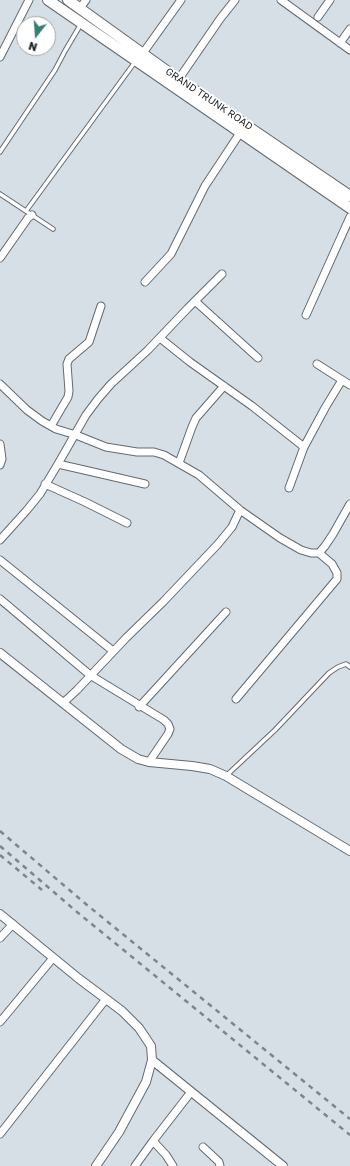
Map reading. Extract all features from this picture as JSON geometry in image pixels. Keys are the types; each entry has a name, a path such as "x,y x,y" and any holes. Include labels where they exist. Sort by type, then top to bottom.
{"main road":[{"path":"48,0 136,61 176,83 240,133 350,208"},
{"name":"GRAND TRUNK ROAD","path":"68,0 143,53 176,83 350,196"}],"street":[{"path":"0,57 29,0"},
{"path":"80,8 86,0"},
{"path":"143,53 181,0"},
{"path":"176,83 220,19 235,0"},
{"path":"281,0 350,50"},
{"path":"318,17 330,0"},
{"path":"340,43 350,30"},
{"path":"145,282 171,254 205,186 240,133"},
{"path":"0,258 28,218 29,213"},
{"path":"306,315 350,217"},
{"path":"0,540 27,510 58,464 86,415 111,384 160,338 222,274"},
{"path":"195,301 258,358"},
{"path":"51,426 68,397 67,364 69,358 89,342 101,306"},
{"path":"160,338 190,362 252,406 304,447"},
{"path":"317,364 350,385"},
{"path":"289,488 304,447 342,380"},
{"path":"0,384 27,410 56,429 76,434 106,447 137,452 154,452 164,455 179,463 199,475 240,510 280,538 311,554 318,553 333,534 350,504"},
{"path":"179,463 196,418 224,386"},
{"path":"0,444 2,459 0,465"},
{"path":"58,464 145,484"},
{"path":"45,484 127,523"},
{"path":"63,703 218,544 232,527 240,510"},
{"path":"236,699 336,579 337,573 332,564 318,553"},
{"path":"0,560 113,652"},
{"path":"0,599 90,675 164,720 168,724 170,729 149,762"},
{"path":"140,706 226,612"},
{"path":"0,653 121,749 138,759 149,762 210,769 226,776 350,851"},
{"path":"0,914 122,1011 139,1028 151,1046 152,1060 146,1082 119,1132 96,1166"},
{"path":"0,938 12,924"},
{"path":"0,1022 54,958"},
{"path":"0,1134 106,999"},
{"path":"152,1060 283,1166"},
{"path":"135,1166 191,1092"},
{"path":"153,1141 166,1155 173,1166"},
{"path":"203,1147 219,1162 220,1166"}],"lane":[{"path":"0,152 55,70 64,51 81,23"},
{"path":"29,213 136,61"},
{"path":"0,194 53,229"},
{"path":"226,776 275,730 329,673 342,665 346,664 350,667"}],"railway":[{"path":"0,831 87,905 350,1119"},
{"path":"0,846 77,912 350,1135"},
{"path":"0,855 42,890"}]}
